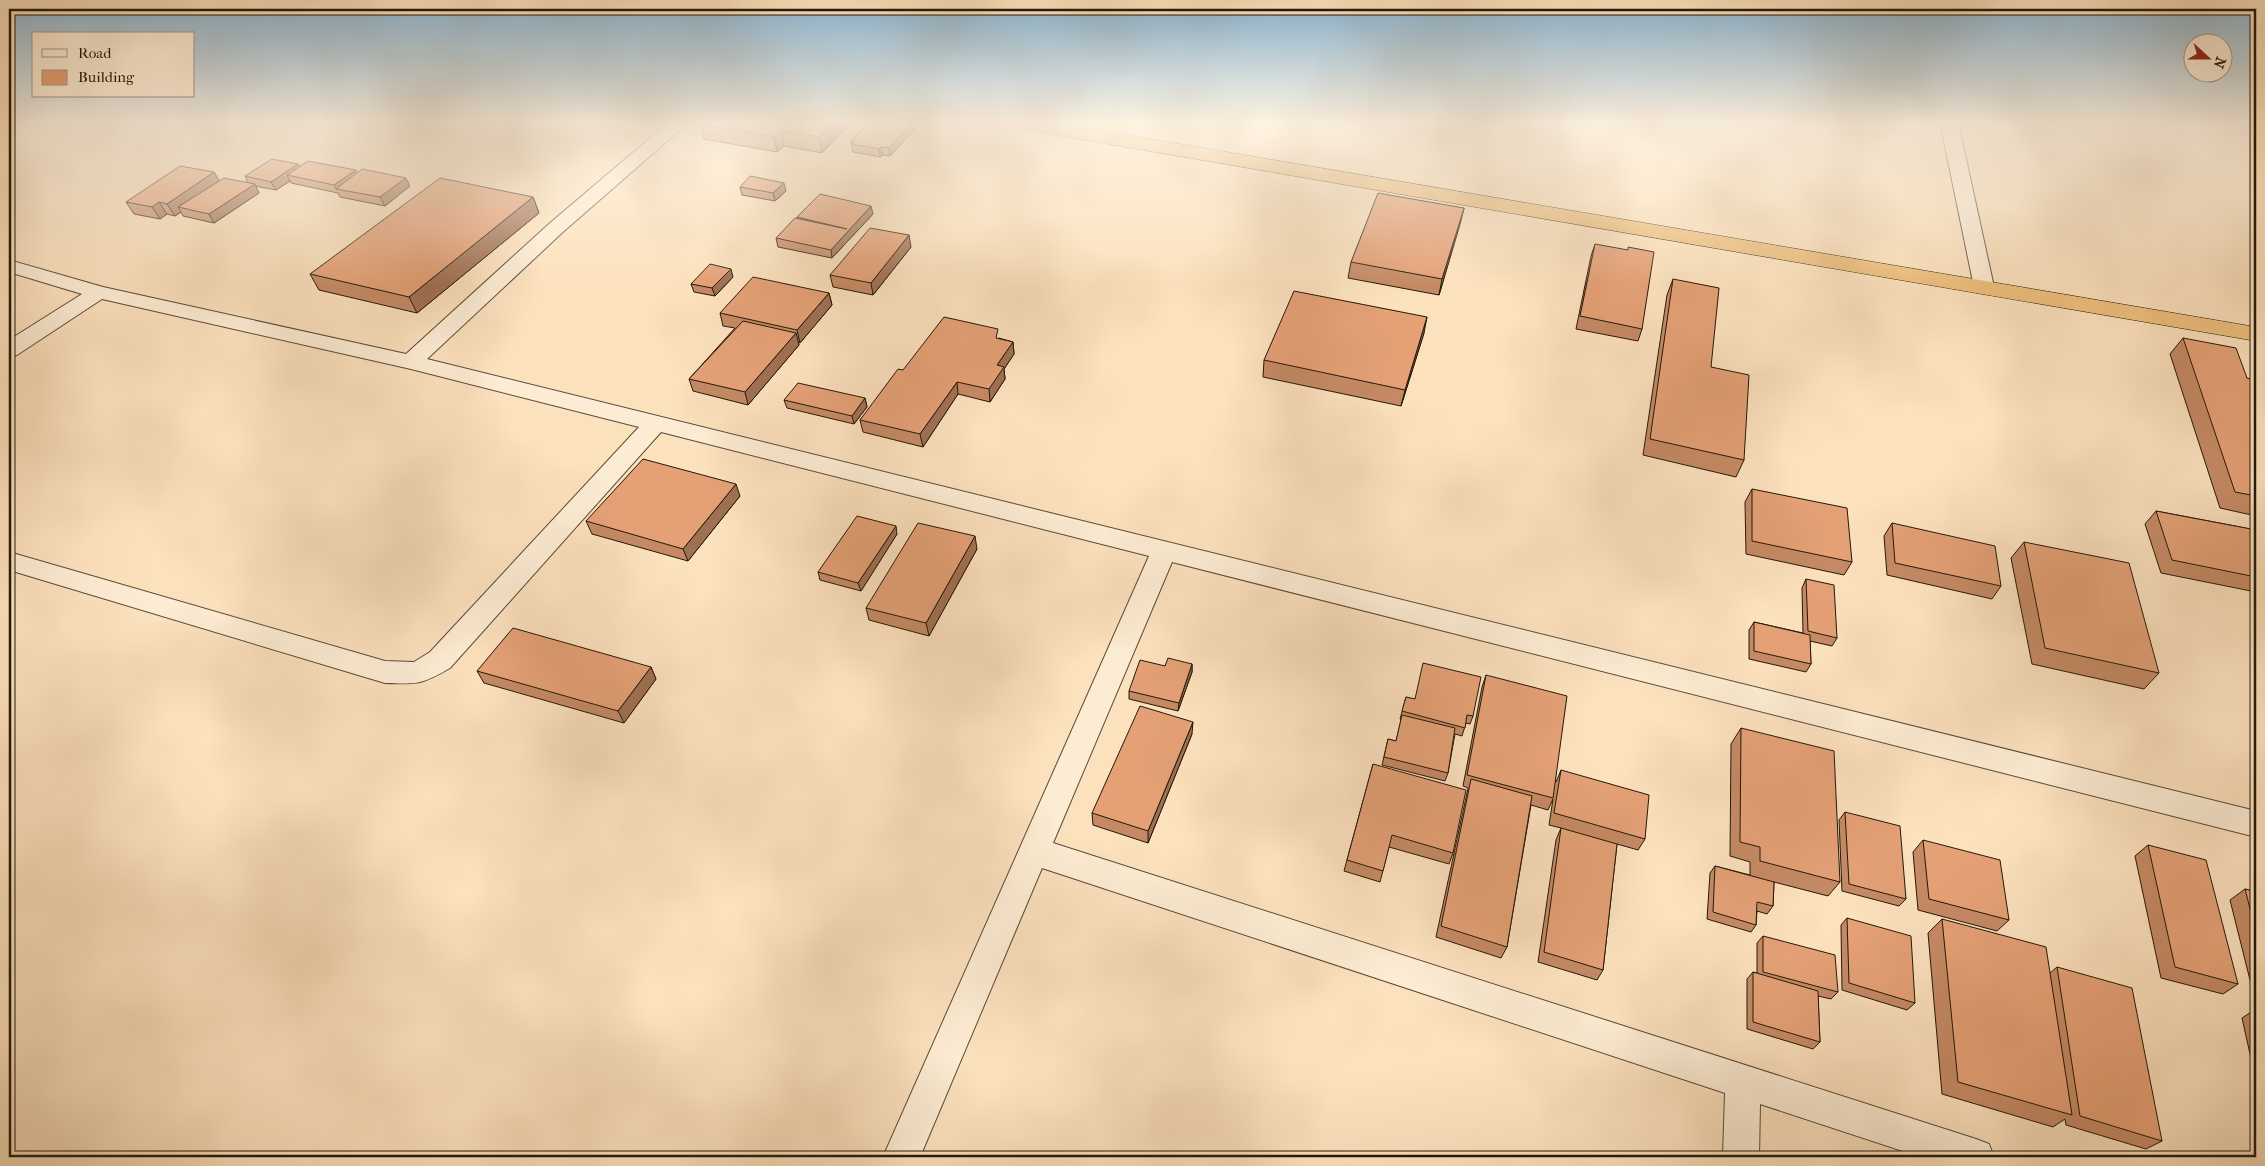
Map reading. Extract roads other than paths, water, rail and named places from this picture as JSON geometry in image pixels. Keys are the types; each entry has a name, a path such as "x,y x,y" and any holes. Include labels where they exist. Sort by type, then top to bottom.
{"highway":[{"path":"1350,176 1982,279 2256,316"},
{"path":"1413,176 1982,279 2256,334"}],"street":[{"path":"411,362 557,227 616,176"},
{"path":"1960,176 1982,279"},
{"path":"9,266 99,292 411,362 2256,824"},
{"path":"9,350 99,292"},
{"path":"9,561 385,672 418,673 440,660 655,424"},
{"path":"901,1157 1164,551"},
{"path":"1033,851 1743,1083 1976,1157"},
{"path":"1741,1157 1743,1083"}]}
